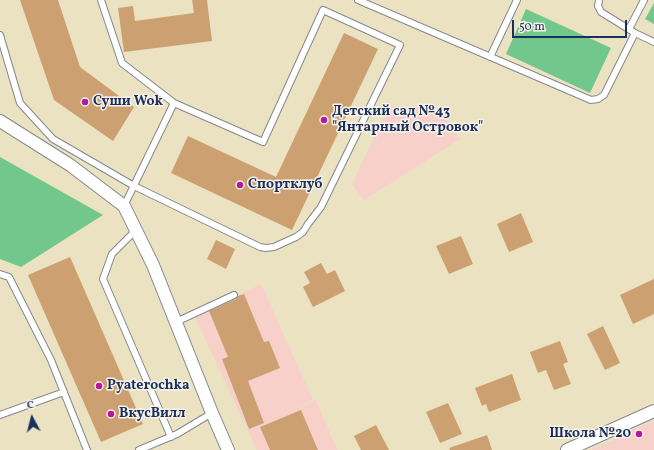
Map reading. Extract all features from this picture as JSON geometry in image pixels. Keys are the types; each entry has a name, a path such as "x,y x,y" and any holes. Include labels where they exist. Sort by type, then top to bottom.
{"street":[{"path":"0,120 70,164 124,206 153,265 228,450"},
{"path":"567,450 654,412"}],"lane":[{"path":"0,36 20,103 53,139 134,186 260,247 274,247 296,237 303,232 321,207 400,45 323,10 263,142 174,103 122,63 101,0"},
{"path":"358,0 590,100 598,99 604,95 635,33"},
{"path":"490,57 517,0"},
{"path":"599,0 598,6 601,12 635,33 654,42"},
{"path":"629,29 644,0"},
{"path":"124,206 174,103"},
{"path":"136,230 112,254 102,279 171,437"},
{"path":"0,274 9,278 51,360 88,450"},
{"path":"176,322 234,295"},
{"path":"0,415 64,392"},
{"path":"139,450 177,434 212,413"}],"shaded area":[{"path":"389,106 424,108 446,118 460,139 364,200 352,184"},
{"path":"261,284 313,400 280,416 316,400 337,450 257,450 195,317"},
{"name":"Школа №20","path":"652,421 654,424 654,450 590,450 605,444"}],"green space":[{"path":"654,3 654,24 645,19"},
{"path":"526,9 611,48 590,93 506,54"},
{"path":"0,157 103,215 21,267 0,259"}],"building":[{"path":"20,0 58,0 80,67 134,107 113,141 54,100"},
{"path":"192,0 207,0 212,41 124,52 118,8 133,6 135,21 194,13"},
{"path":"344,33 378,49 292,230 171,173 188,136 276,177"},
{"path":"521,213 533,242 509,252 497,224"},
{"path":"461,236 473,264 449,274 436,246"},
{"path":"216,240 235,249 226,269 207,259"},
{"path":"70,257 143,424 101,442 28,275"},
{"path":"321,263 327,274 335,270 345,291 313,307 303,287 310,283 304,272"},
{"path":"654,279 654,314 633,324 620,295"},
{"path":"244,294 264,342 269,341 280,368 248,381 264,423 249,429 222,359 228,357 209,311"},
{"path":"603,326 620,363 605,370 587,334"},
{"path":"560,341 568,362 563,364 571,384 554,390 546,370 538,373 530,352"},
{"path":"512,374 521,400 489,412 486,404 482,406 475,388"},
{"path":"448,403 462,434 440,443 426,412"},
{"path":"301,410 318,450 270,450 260,427"},
{"path":"376,425 389,450 361,450 354,436"},
{"path":"487,435 492,450 450,450 449,448"}],"place":[{"name":"Суши Wok","path":"85,102"},
{"name":"Детский сад №43 \"Янтарный Островок\"","path":"324,120"},
{"name":"Спортклуб","path":"240,185"},
{"name":"Pyaterochka","path":"99,386"},
{"name":"ВкусВилл","path":"111,414"},
{"name":"Школа №20","path":"639,434"}]}
